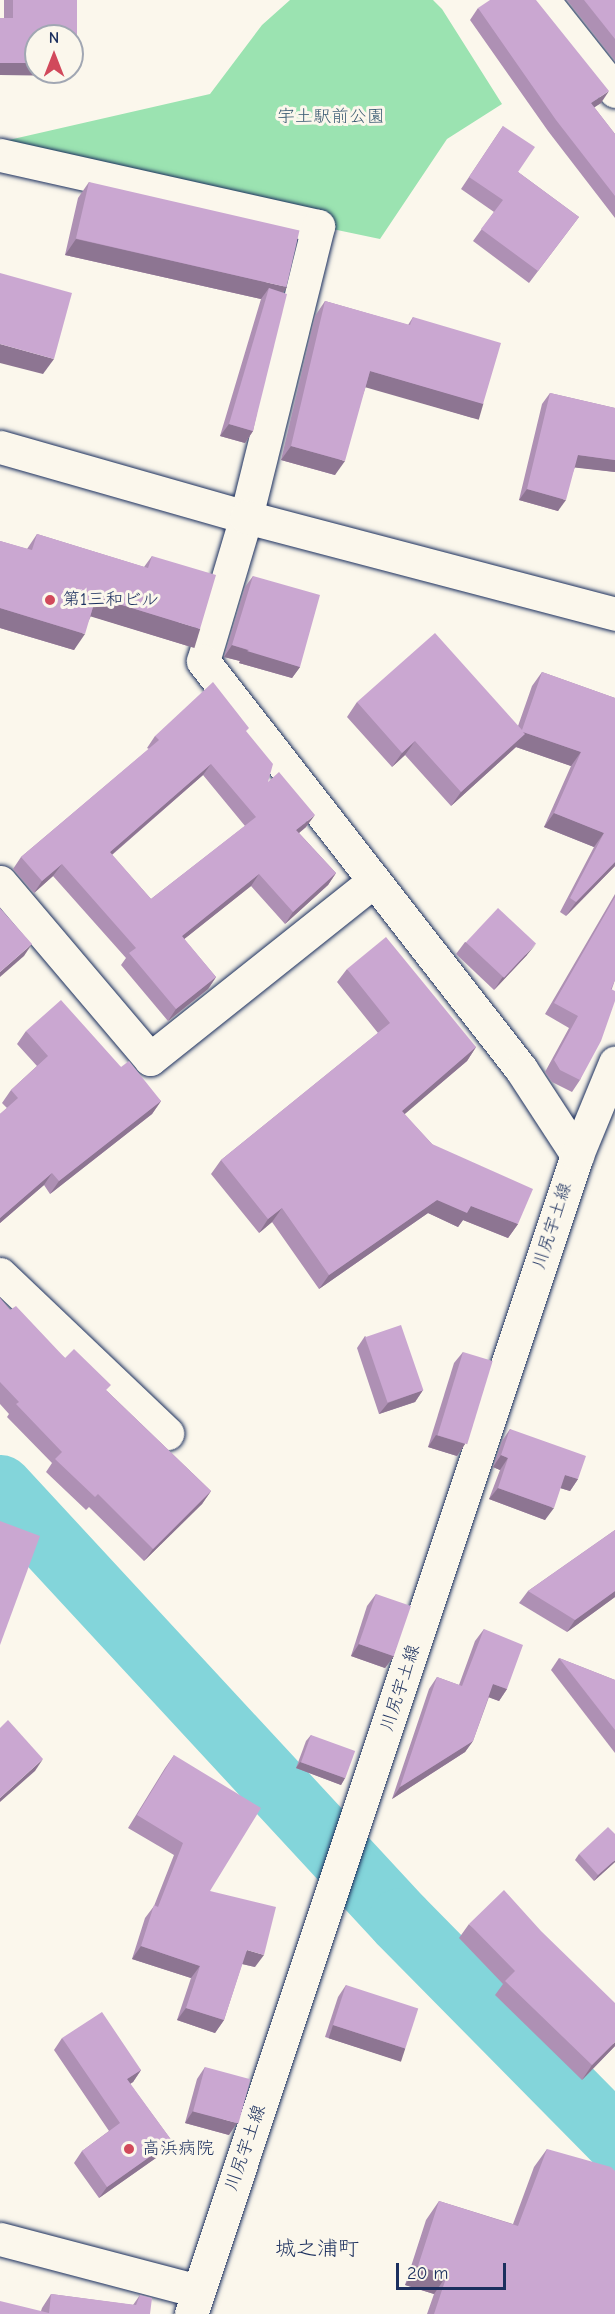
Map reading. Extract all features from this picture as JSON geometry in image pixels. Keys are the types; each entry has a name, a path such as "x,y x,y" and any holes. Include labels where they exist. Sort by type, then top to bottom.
{"street":[{"path":"543,0 615,91"},
{"path":"0,156 318,226 246,517 202,661 521,1069 577,1155"},
{"path":"0,447 246,517 615,614"},
{"path":"0,882 150,1059 374,881"},
{"name":"川尻宇土線","path":"195,2302 577,1155 615,1063"},
{"path":"0,1274 166,1433"},
{"path":"0,2240 195,2302"}],"green space":[{"name":"宇土駅前公園","path":"290,0 433,0 442,9 502,104 447,139 380,239 318,226 0,142 210,94 262,25"}],"building":[{"path":"13,0 77,0 77,24 24,24 24,63 0,63 0,18 13,18"},
{"path":"490,0 536,0 609,91 591,103 615,134 615,196 556,120 478,8"},
{"path":"584,0 615,0 615,39"},
{"path":"503,126 535,147 518,172 579,217 538,271 481,229 503,200 469,177"},
{"path":"89,182 299,231 286,287 76,239"},
{"path":"0,273 72,293 54,359 0,344"},
{"path":"269,288 287,294 253,431 229,424"},
{"path":"325,301 410,325 413,317 501,343 483,404 370,371 345,461 291,446"},
{"path":"550,393 615,408 615,460 578,455 566,500 527,489"},
{"path":"37,534 148,568 152,556 216,575 200,629 96,597 85,634 0,608 0,541 32,550"},
{"path":"253,576 320,595 300,667 232,645"},
{"path":"435,633 522,730 542,672 615,698 615,862 576,902 570,898 604,833 554,813 581,752 523,732 525,734 461,792 415,741 402,753 357,702"},
{"path":"213,682 249,728 246,731 273,764 268,782 279,772 315,815 296,830 336,873 293,912 259,874 182,936 216,977 176,1009 129,953 136,948 62,864 42,881 21,857 159,740 155,736","holes":["211,764 256,817 151,899 110,852"]},
{"path":"615,897 615,980 611,989 615,991 615,1001 601,1041 580,1080 560,1070 554,1060 578,1016 554,1003"},
{"path":"0,908 32,944 0,972"},
{"path":"498,908 536,943 504,978 466,942"},
{"path":"386,937 476,1047 402,1111 432,1144 533,1189 518,1224 471,1206 467,1213 437,1200 329,1275 282,1208 268,1219 221,1160 390,1023 347,969"},
{"path":"61,1000 121,1067 129,1061 161,1101 59,1181 52,1173 0,1218 0,1114 18,1098 11,1090 48,1056 26,1031"},
{"path":"0,1298 10,1310 16,1306 65,1358 74,1349 111,1385 106,1390 211,1491 153,1549 98,1494 95,1497 55,1459 62,1452 16,1404 19,1402 0,1382"},
{"path":"401,1325 423,1390 388,1403 365,1337"},
{"path":"463,1352 493,1361 467,1444 438,1435"},
{"path":"510,1429 586,1456 578,1479 565,1475 554,1508 498,1488 508,1458 501,1455"},
{"path":"0,1521 40,1536 0,1645"},
{"path":"615,1530 615,1591 575,1620 528,1591"},
{"path":"376,1594 411,1606 394,1656 359,1644"},
{"path":"484,1629 523,1645 507,1689 493,1684 473,1741 400,1787 437,1677 462,1686"},
{"path":"559,1658 615,1680 615,1730"},
{"path":"8,1720 43,1759 0,1798 0,1728"},
{"path":"311,1735 355,1751 345,1778 301,1762"},
{"path":"174,1755 261,1808 210,1891 276,1907 264,1955 247,1950 224,2020 186,2008 200,1966 141,1946 154,1905 158,1907 183,1843 137,1815"},
{"path":"608,1827 615,1834 615,1860 598,1875 579,1854"},
{"path":"504,1890 541,1931 615,2003 615,2042 592,2065 505,1981 515,1971 469,1924"},
{"path":"346,1985 418,2008 405,2048 333,2025"},
{"path":"102,2012 141,2070 127,2079 172,2141 107,2187 82,2151 120,2123 62,2038"},
{"path":"205,2067 250,2079 238,2124 193,2111"},
{"path":"547,2149 611,2167 615,2171 615,2314 434,2314 447,2275 418,2266 439,2201 518,2226"},
{"path":"51,2294 136,2305 140,2295 152,2298 150,2314 0,2314 0,2301 49,2313"}],"waterway":[{"path":"0,1488 401,1921 615,2138"}],"place":[{"name":"第1三和ビル","path":"50,600"},
{"name":"高浜病院","path":"129,2149"}],"district":[{"name":"城之浦町","path":"317,2248"}]}
